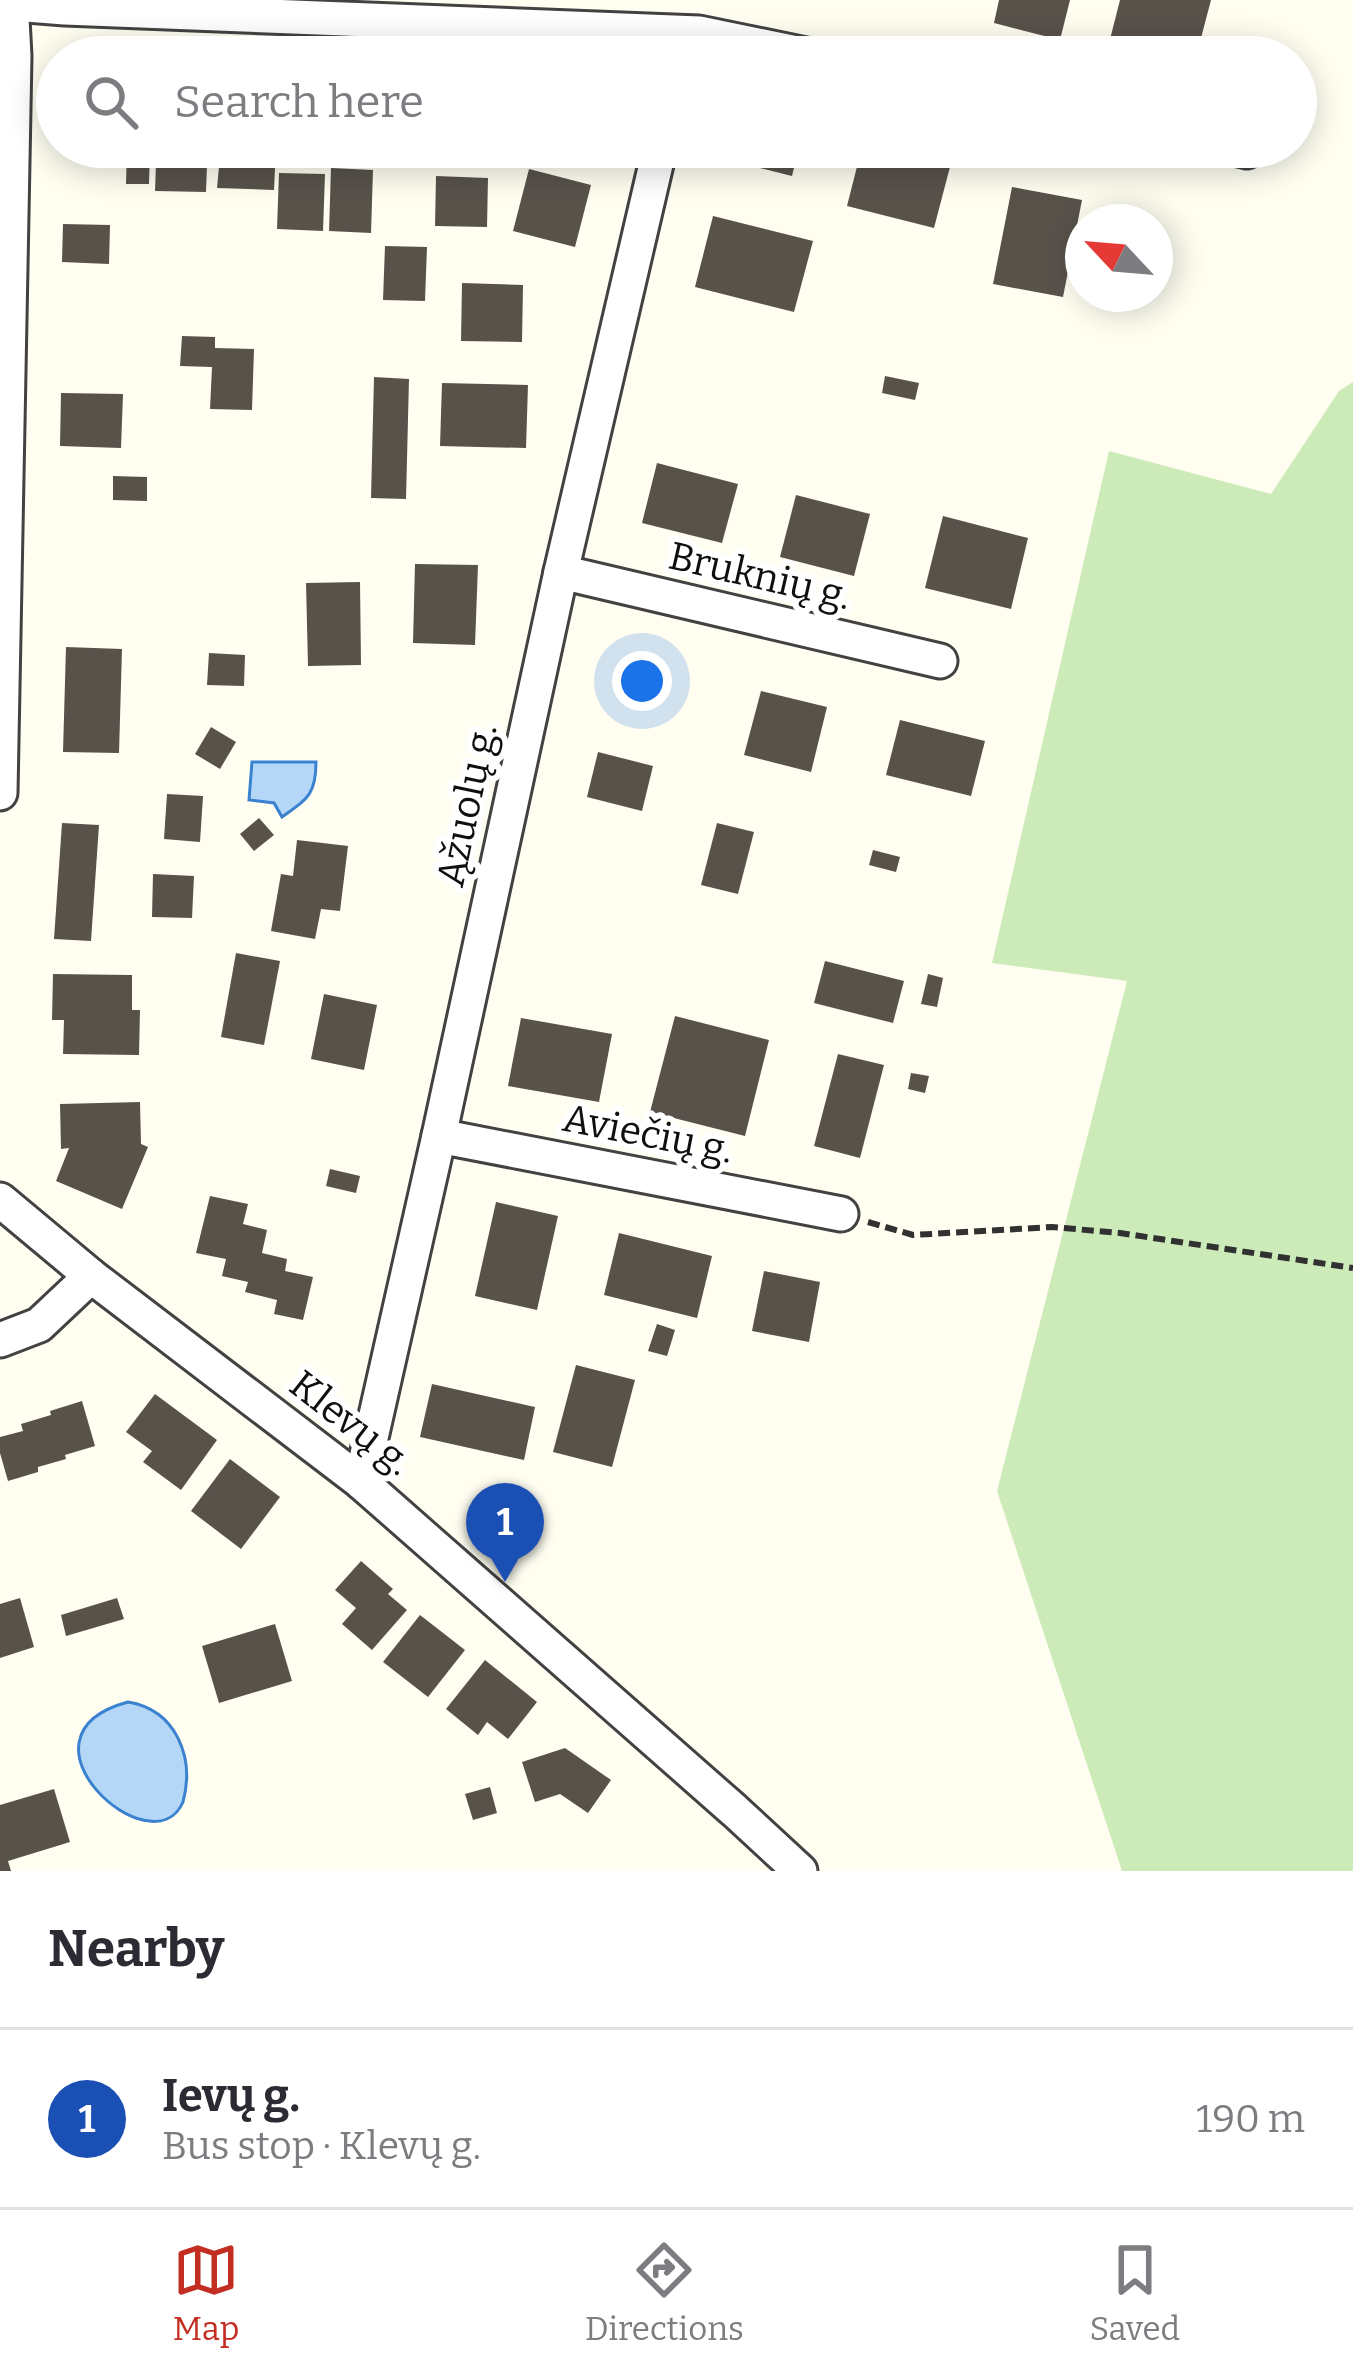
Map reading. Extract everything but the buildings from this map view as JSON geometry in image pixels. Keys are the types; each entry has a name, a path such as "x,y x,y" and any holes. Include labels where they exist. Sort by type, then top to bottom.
{"street":[{"path":"0,793 14,102 7,2 65,8 656,16"},
{"name":"Ąžuolų g.","path":"361,1481 655,168"},
{"name":"Bruknių g.","path":"561,572 940,661"},
{"name":"Aviečių g.","path":"439,1136 841,1214"},
{"name":"Klevų g.","path":"0,1200 361,1481 800,1871"},
{"path":"0,1340 40,1325 92,1276"}],"path":[{"path":"841,1214 913,1234 1052,1227 1353,1268"}],"green space":[{"path":"1353,382 1353,1871 1122,1871 997,1491 1127,981 992,963 1109,451 1271,494 1339,391"}],"water":[{"path":"252,762 316,762 312,789 282,817 274,803 249,800"},
{"path":"128,1702 145,1707 170,1725 184,1753 183,1802 167,1819 144,1820 119,1810 97,1791 82,1767 79,1742 93,1719"}],"place":[{"name":"Ievų g.","path":"505,1582"}]}
